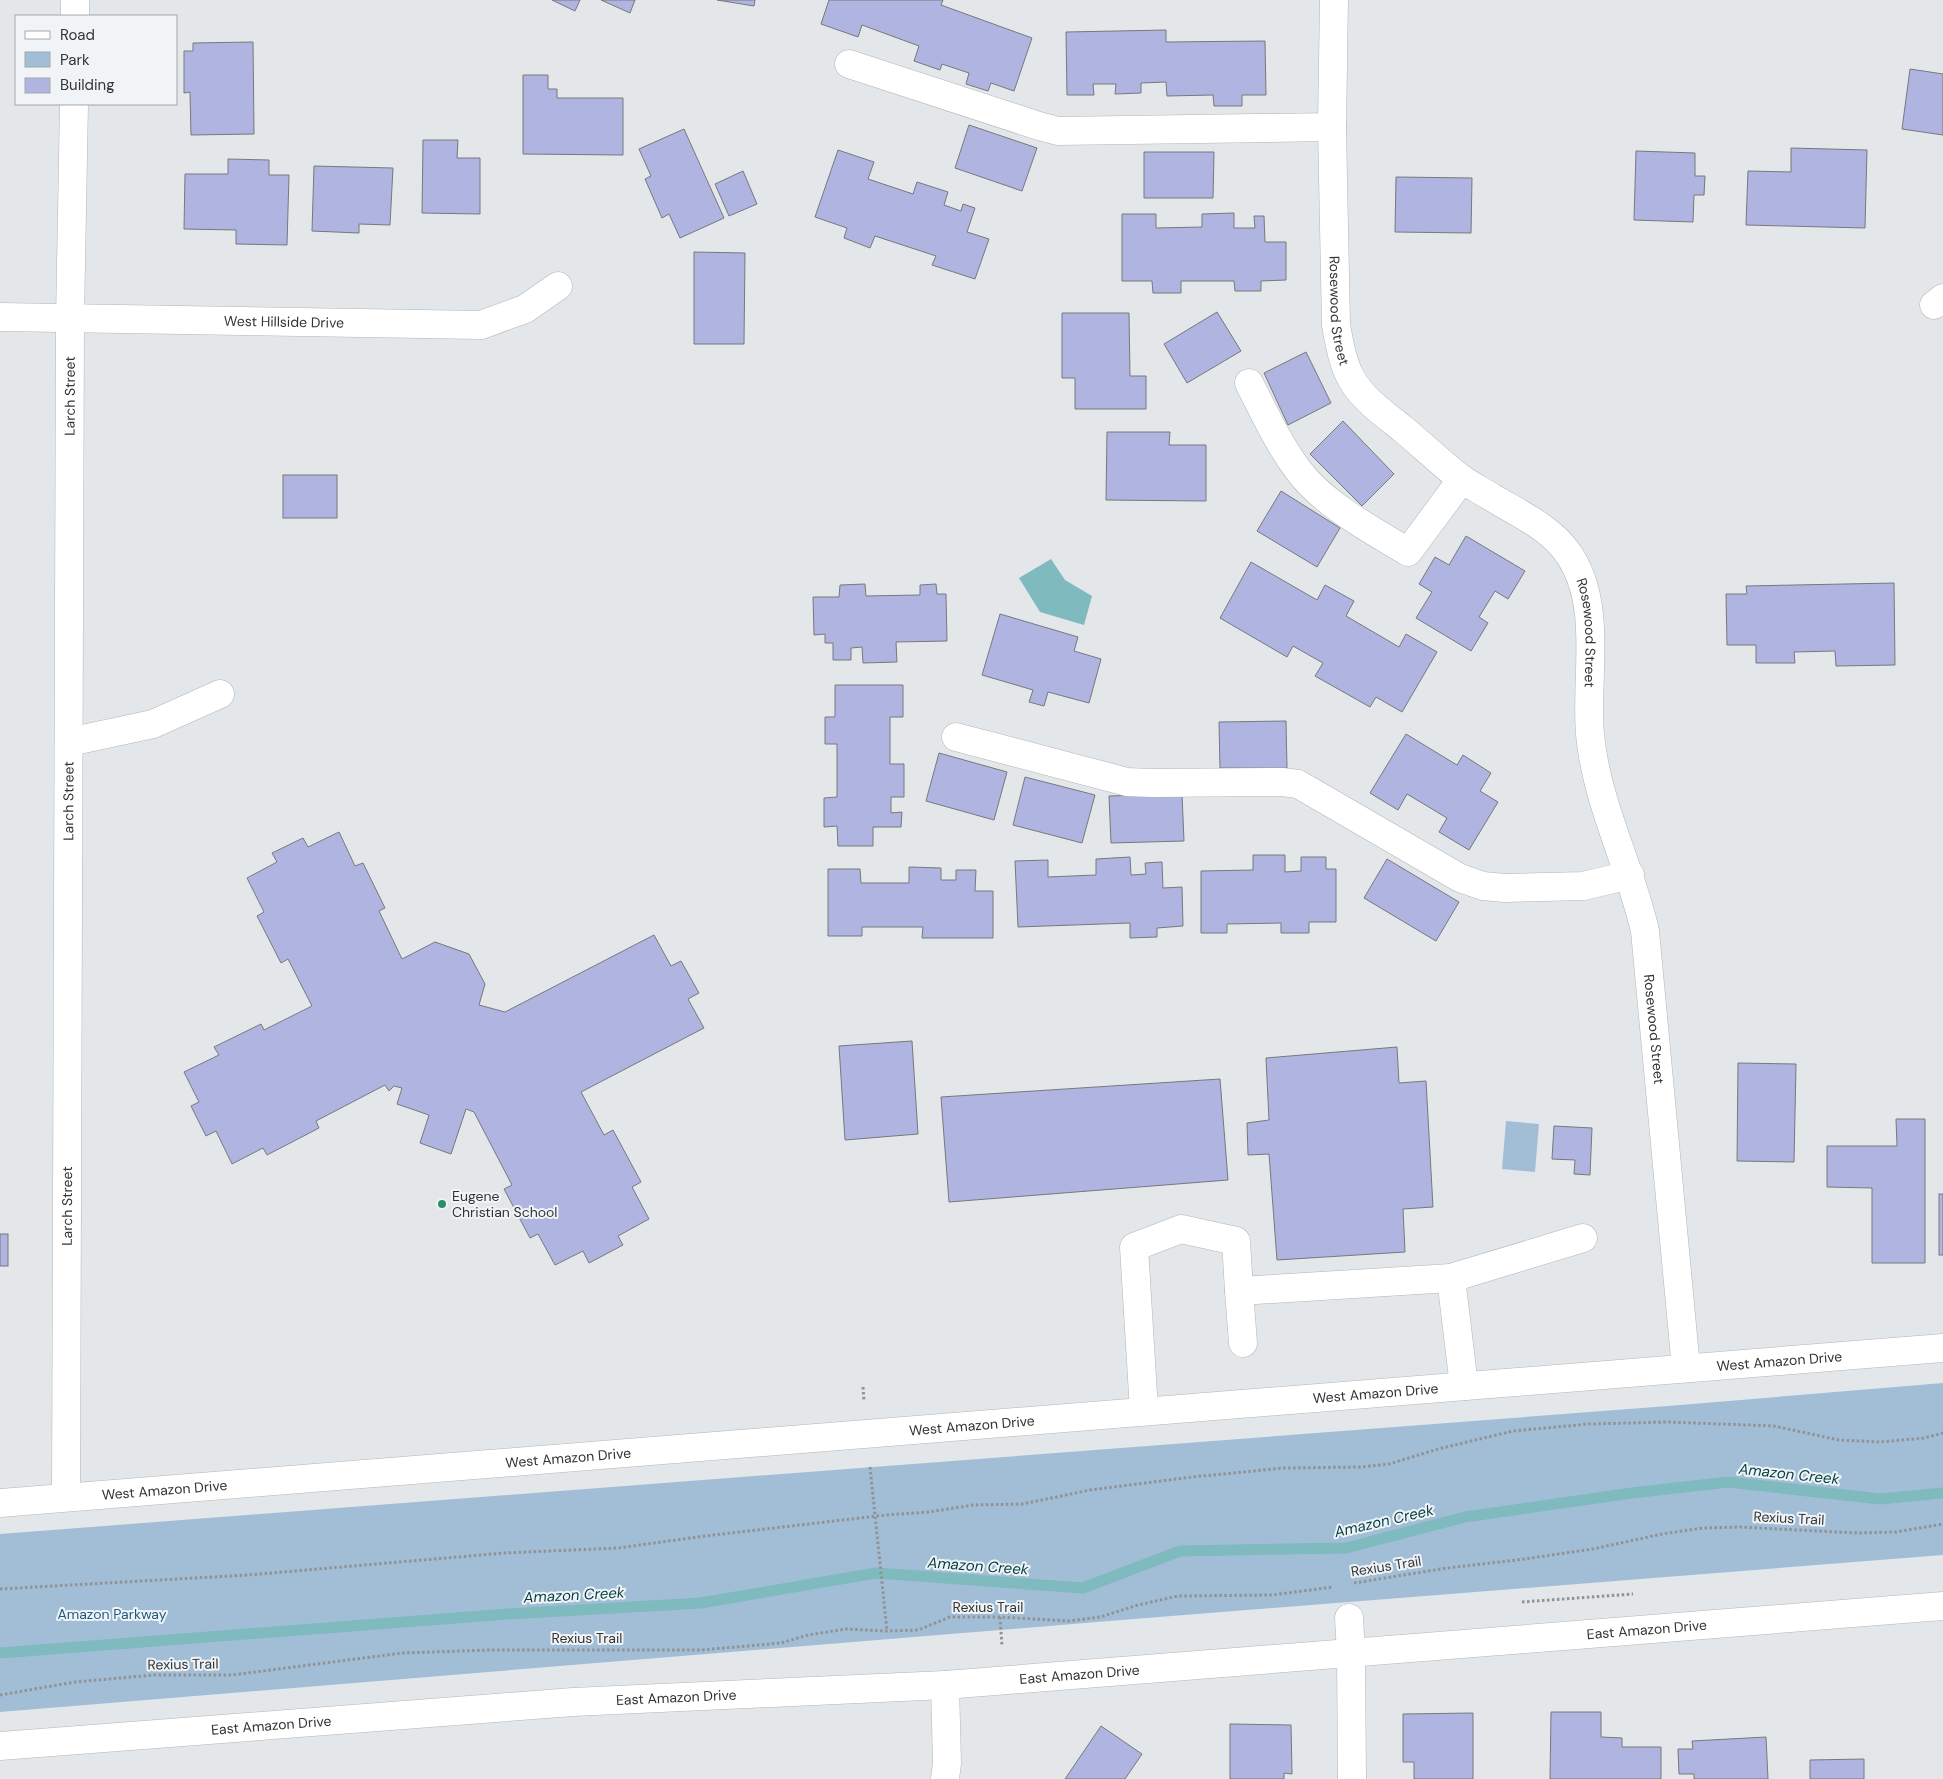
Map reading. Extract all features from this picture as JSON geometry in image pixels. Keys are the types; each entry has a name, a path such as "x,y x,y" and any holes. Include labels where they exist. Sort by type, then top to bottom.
{"street":[{"path":"75,0 75,15"},
{"name":"Rosewood Street","path":"1334,0 1332,128 1336,324 1340,351 1348,374 1363,394 1378,408 1462,479 1541,527 1558,540 1582,578 1589,605 1590,734 1594,765 1600,789 1630,875 1645,931 1686,1368"},
{"path":"849,64 1058,131 1332,128"},
{"name":"Larch Street","path":"66,1497 70,318 74,105"},
{"name":"West Hillside Drive","path":"0,317 482,325 525,308 558,286"},
{"path":"1249,383 1277,439 1298,471 1322,494 1355,519 1408,552 1462,479"},
{"path":"69,742 154,724 220,694"},
{"path":"956,737 1127,782 1282,782 1298,784 1460,878 1483,886 1505,888 1583,886 1630,875"},
{"path":"1144,1411 1134,1247 1181,1229 1236,1241 1244,1343"},
{"path":"1239,1291 1451,1278 1583,1238"},
{"path":"1451,1278 1464,1386"},
{"name":"West Amazon Drive","path":"0,1503 1943,1348"},
{"name":"East Amazon Drive","path":"0,1746 573,1702 945,1685 1943,1606"},
{"path":"1349,1618 1352,1653 1352,1779"},
{"path":"945,1685 947,1763 945,1779"}],"path":[{"path":"0,1589 248,1574 504,1553 618,1548 705,1536 929,1512 974,1505 1022,1504 1090,1490 1192,1477 1284,1468 1362,1467 1389,1464 1438,1449 1513,1431 1589,1424 1668,1422 1774,1426 1839,1440 1880,1442 1924,1438 1943,1433"},
{"name":"Rexius Trail","path":"1349,1584 1447,1568 1584,1550 1703,1528 1740,1527 1857,1533 1896,1532 1943,1524"},
{"path":"878,1549 887,1632"},
{"name":"Rexius Trail","path":"0,1695 75,1682 154,1675 232,1675 402,1653 490,1650 700,1650 781,1643 808,1635 846,1629 887,1632 918,1630 950,1617 1000,1617 1069,1621 1100,1617 1138,1605 1178,1596 1272,1595 1340,1586"}],"green space":[{"path":"1506,1121 1539,1124 1535,1172 1502,1169"},
{"name":"Amazon Parkway","path":"1943,1383 1943,1555 0,1712 0,1534 1668,1406"}],"shaded area":[{"path":"1051,559 1065,580 1092,596 1084,625 1040,612 1019,578"}],"building":[{"path":"552,0 580,0 575,11"},
{"path":"601,0 635,0 630,13"},
{"path":"717,0 755,0 754,6"},
{"path":"829,0 943,0 941,5 1032,38 1014,91 991,83 988,91 966,84 969,73 942,64 940,70 914,61 919,46 862,25 858,37 821,24"},
{"path":"1166,30 1166,42 1265,41 1266,95 1242,95 1242,106 1214,106 1213,95 1167,96 1166,82 1141,83 1141,93 1115,94 1116,84 1093,84 1094,95 1067,95 1066,32"},
{"path":"253,42 254,134 191,135 190,92 184,93 184,51 193,51 193,43"},
{"path":"1910,69 1943,74 1943,135 1902,129"},
{"path":"523,75 548,75 548,89 557,89 557,98 623,98 623,155 523,154"},
{"path":"969,125 1037,148 1022,191 955,168"},
{"path":"684,129 724,218 680,238 669,214 662,218 645,179 651,176 639,149"},
{"path":"423,140 458,140 457,158 480,158 480,214 422,213"},
{"path":"1791,148 1867,150 1865,228 1746,225 1748,171 1791,172"},
{"path":"838,150 874,162 868,179 913,194 917,182 948,192 944,205 961,211 963,204 975,208 967,232 989,239 975,279 932,265 936,256 875,236 870,248 844,238 847,228 815,217"},
{"path":"1636,151 1695,153 1695,176 1705,176 1704,195 1694,195 1693,222 1634,220"},
{"path":"1144,152 1214,152 1213,198 1144,198"},
{"path":"228,159 269,160 269,175 289,175 287,245 236,244 236,230 184,229 185,174 228,174"},
{"path":"314,166 393,168 390,225 359,224 359,233 312,231"},
{"path":"743,171 757,204 729,216 715,184"},
{"path":"1396,177 1472,178 1471,233 1395,232"},
{"path":"1234,213 1234,228 1255,228 1254,216 1264,216 1265,242 1286,242 1286,280 1261,281 1261,291 1235,291 1234,281 1181,281 1181,293 1153,293 1152,281 1122,281 1122,214 1156,214 1156,228 1202,227 1202,214"},
{"path":"694,252 745,253 744,344 694,344"},
{"path":"1217,312 1241,351 1187,383 1164,344"},
{"path":"1062,313 1129,313 1130,376 1146,376 1146,409 1075,409 1075,378 1062,378"},
{"path":"1306,352 1331,403 1288,425 1264,373"},
{"path":"1343,421 1394,474 1362,506 1310,454"},
{"path":"1107,432 1170,432 1169,445 1206,445 1206,501 1106,500"},
{"path":"283,475 337,475 337,518 283,518"},
{"path":"1281,491 1340,528 1317,567 1257,531"},
{"path":"1466,536 1525,571 1508,599 1495,591 1479,617 1488,623 1471,651 1416,618 1432,592 1419,584 1435,557 1449,565"},
{"path":"1251,562 1317,600 1325,585 1354,601 1346,616 1399,647 1406,634 1437,652 1402,712 1376,697 1370,707 1315,676 1323,663 1293,646 1287,657 1220,618"},
{"path":"1894,583 1895,665 1836,666 1835,651 1794,652 1795,663 1756,663 1756,645 1727,645 1726,594 1747,594 1746,586"},
{"path":"865,584 866,596 920,595 920,585 936,584 937,594 946,594 947,641 896,642 897,662 863,663 862,647 851,648 851,660 833,660 833,643 825,643 825,634 814,635 813,597 839,597 840,585"},
{"path":"1000,614 1078,637 1074,651 1101,659 1089,703 1048,692 1044,706 1029,702 1033,690 982,675"},
{"path":"835,685 903,685 903,717 890,717 890,764 904,764 904,797 891,797 891,813 902,812 901,827 873,827 873,846 838,846 837,826 824,827 824,798 837,797 837,744 825,744 825,717 835,717"},
{"path":"1286,721 1287,768 1220,768 1219,722"},
{"path":"1406,734 1457,765 1463,755 1491,773 1480,791 1498,802 1469,850 1439,832 1447,818 1407,794 1398,810 1370,793"},
{"path":"939,753 1007,772 994,820 926,801"},
{"path":"1025,777 1095,795 1082,843 1013,825"},
{"path":"1182,794 1184,841 1111,843 1109,796"},
{"path":"339,832 355,866 363,863 385,908 379,911 402,959 435,942 469,954 485,984 479,1005 505,1012 654,935 671,966 681,961 699,993 688,999 704,1028 581,1092 604,1135 613,1130 641,1182 632,1187 649,1219 618,1236 623,1245 589,1263 583,1251 555,1265 538,1234 530,1238 504,1189 512,1185 474,1112 466,1109 451,1154 420,1143 429,1115 397,1104 402,1088 394,1086 389,1091 385,1085 316,1121 319,1128 267,1155 263,1148 232,1164 216,1131 206,1136 191,1106 199,1102 184,1072 219,1055 214,1047 261,1024 264,1030 312,1006 288,959 281,963 257,916 264,912 247,878 277,862 272,853 303,838 308,847"},
{"path":"1253,855 1285,855 1285,872 1301,871 1301,857 1326,857 1326,869 1336,869 1336,922 1309,922 1309,933 1281,933 1281,923 1227,924 1227,933 1201,933 1201,871 1253,870"},
{"path":"1130,857 1131,875 1146,874 1145,863 1162,862 1163,888 1182,887 1183,926 1157,928 1157,937 1130,938 1130,923 1018,927 1015,861 1048,860 1048,877 1096,875 1096,859"},
{"path":"1387,859 1459,902 1436,941 1364,898"},
{"path":"909,867 941,868 941,880 956,880 956,870 976,870 975,891 993,891 993,938 922,938 923,927 862,927 862,936 828,936 828,869 860,869 861,883 909,883"},
{"path":"912,1041 918,1134 845,1140 839,1046"},
{"path":"1397,1047 1399,1083 1426,1081 1433,1207 1403,1209 1405,1252 1277,1260 1269,1154 1248,1155 1247,1123 1269,1120 1266,1058"},
{"path":"1738,1063 1796,1064 1794,1162 1737,1161"},
{"path":"1220,1079 1228,1180 949,1202 941,1097"},
{"path":"1896,1119 1925,1119 1925,1263 1872,1263 1872,1188 1827,1187 1827,1146 1897,1146"},
{"path":"1554,1126 1592,1128 1590,1175 1574,1174 1575,1160 1552,1159"},
{"path":"1939,1194 1943,1194 1943,1255 1939,1255"},
{"path":"0,1234 8,1234 8,1266 0,1266"},
{"path":"1551,1712 1601,1712 1601,1737 1622,1738 1622,1747 1661,1747 1661,1779 1550,1779"},
{"path":"1473,1713 1473,1779 1414,1779 1414,1762 1403,1762 1403,1714"},
{"path":"1230,1724 1291,1725 1292,1774 1284,1773 1284,1779 1230,1779"},
{"path":"1101,1726 1142,1754 1125,1779 1065,1779"},
{"path":"1766,1737 1768,1779 1694,1779 1694,1774 1679,1774 1678,1749 1693,1749 1692,1741"},
{"path":"1864,1759 1864,1779 1810,1779 1810,1760"}],"waterway":[{"name":"Amazon Creek","path":"0,1653 508,1614 701,1603 876,1573 1083,1588 1180,1551 1346,1548 1465,1517 1632,1493 1728,1482 1880,1499 1943,1493"}],"place":[{"name":"Eugene Christian School","path":"442,1204"}]}
